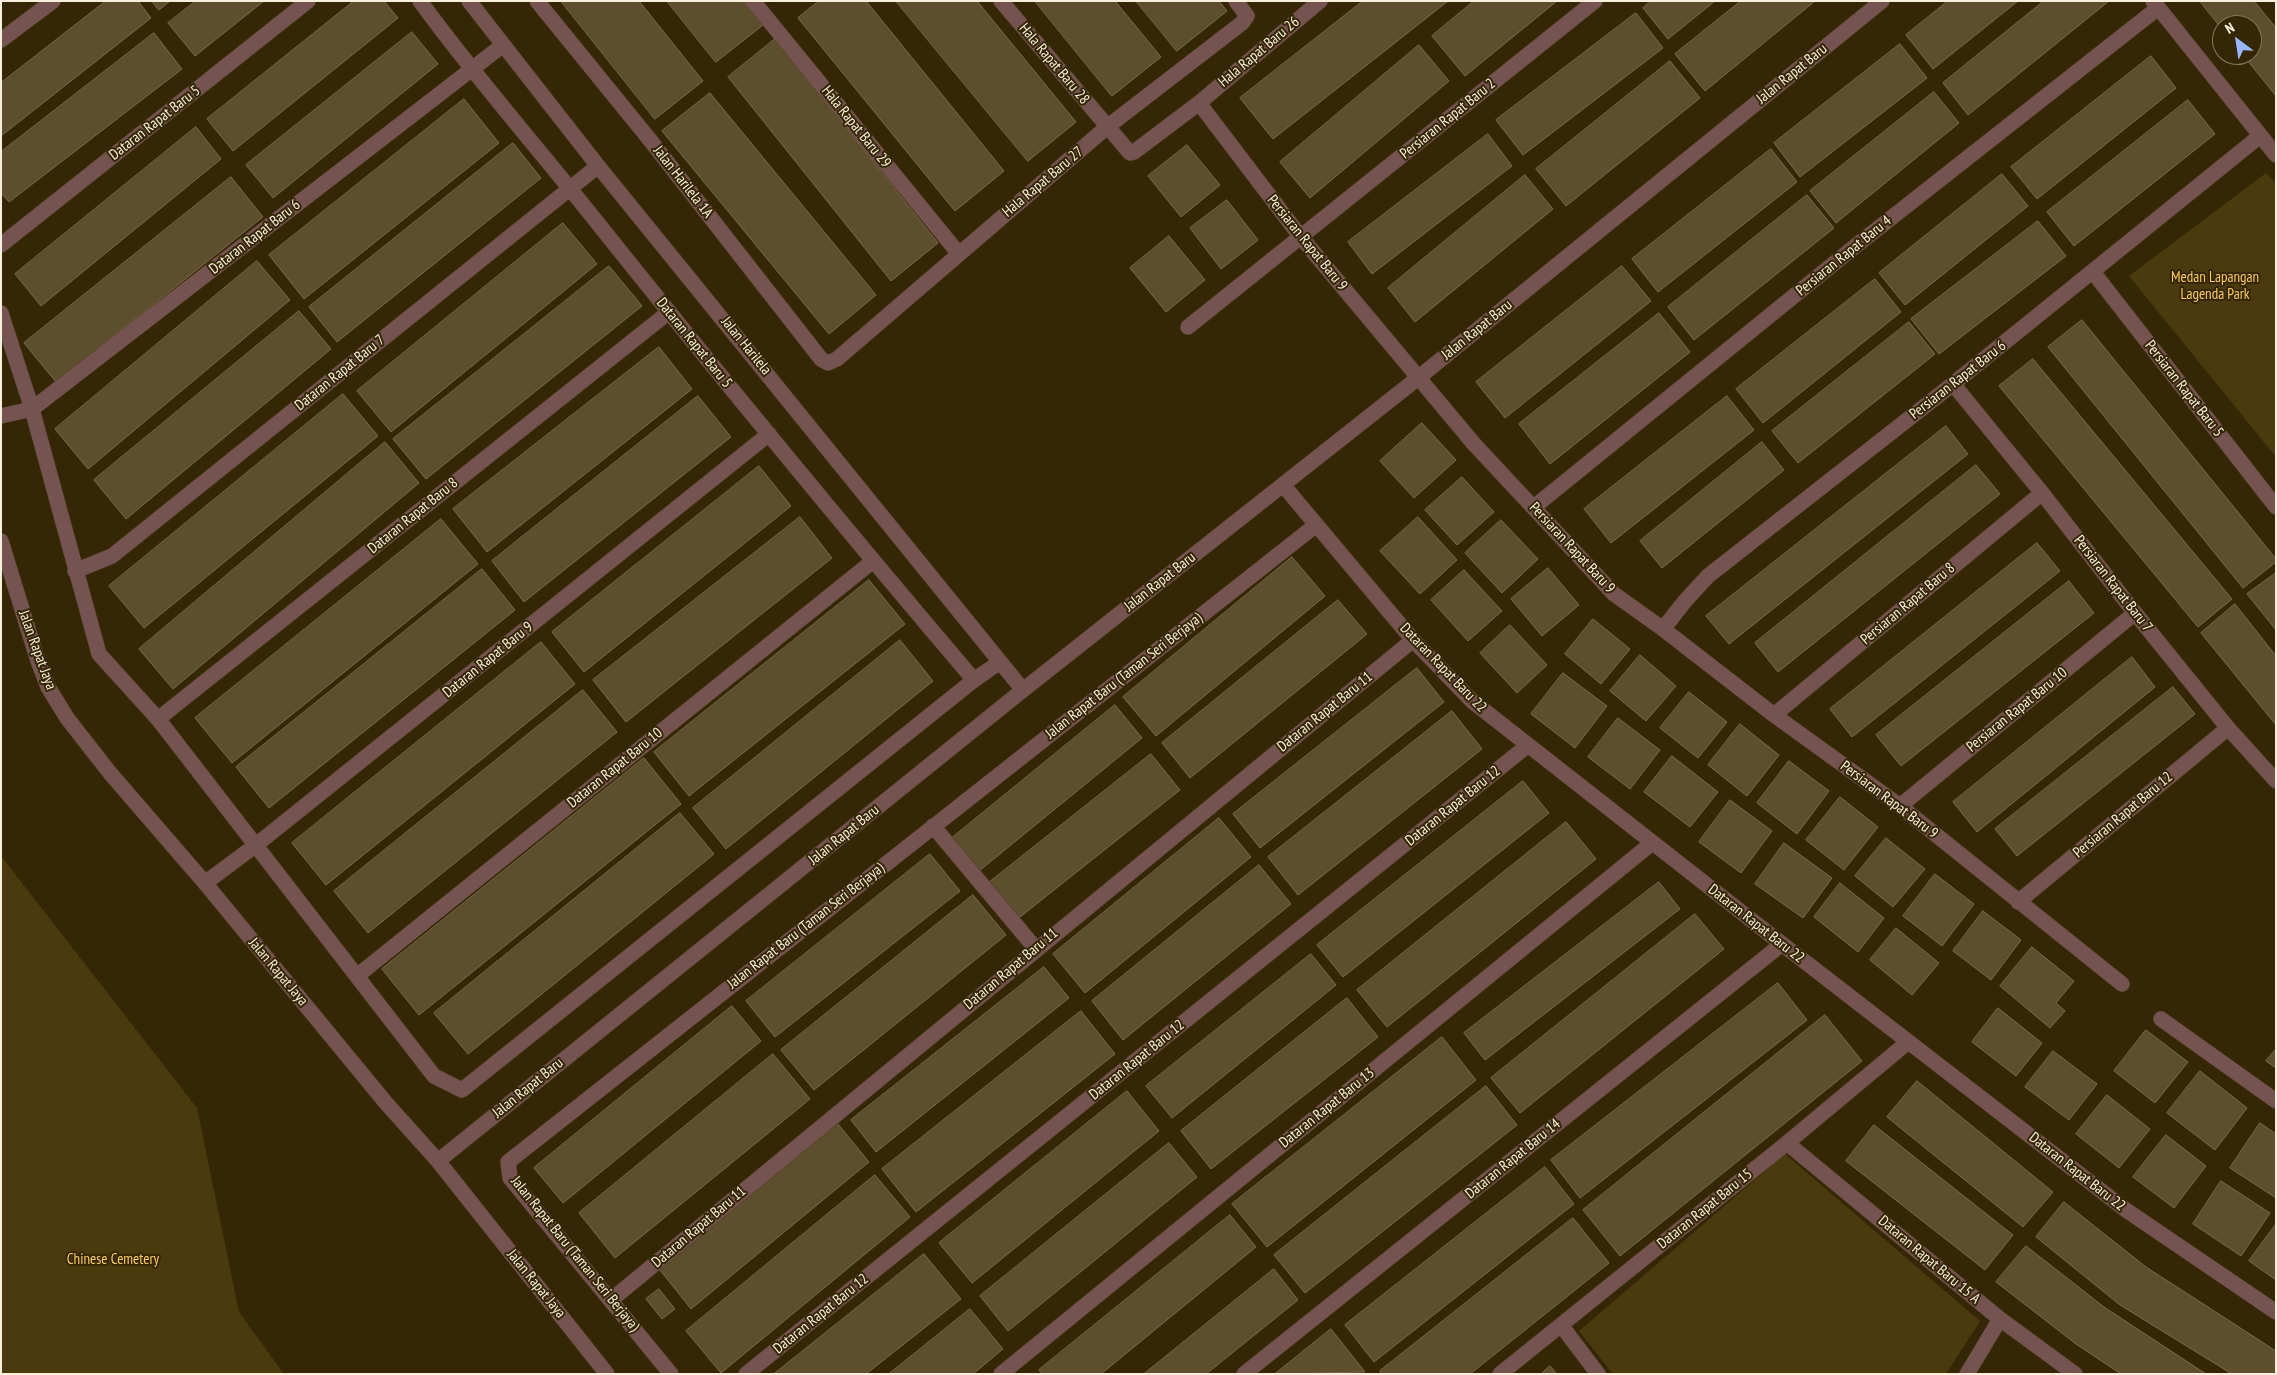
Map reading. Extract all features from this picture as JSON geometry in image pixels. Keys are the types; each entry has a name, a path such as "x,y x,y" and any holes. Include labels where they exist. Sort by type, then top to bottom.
{"street":[{"path":"1,40 53,1"},
{"name":"Dataran Rapat Baru 5","path":"1,245 308,1"},
{"name":"Dataran Rapat Baru 5","path":"420,1 471,70 569,188 668,312 873,561 974,680"},
{"name":"Jalan Harilela","path":"468,1 598,166 1023,690"},
{"name":"Jalan Harilela 1A","path":"537,1 650,140 821,359 828,363"},
{"name":"Hala Rapat Baru 29","path":"753,1 959,254"},
{"name":"Hala Rapat Baru 28","path":"1001,1 1108,127"},
{"name":"Hala Rapat Baru 27","path":"828,363 837,360 1108,127 1242,23 1247,16 1236,1"},
{"name":"Hala Rapat Baru 26","path":"1198,103 1320,1"},
{"name":"Persiaran Rapat Baru 2","path":"1188,327 1595,1"},
{"name":"Jalan Rapat Baru","path":"438,1161 1023,690 1418,378 1882,1"},
{"path":"2155,4 2276,155"},
{"name":"Persiaran Rapat Baru 4","path":"1534,507 2155,4"},
{"name":"Dataran Rapat Baru 6","path":"1,416 32,409 503,45"},
{"path":"1108,127 1130,153 1134,152 1198,103"},
{"name":"Persiaran Rapat Baru 9","path":"1198,103 1300,236 1418,378 1474,444 1614,594 1663,629 1774,715 1900,806 2122,984"},
{"name":"Persiaran Rapat Baru 6","path":"1663,629 1708,576 1953,384 2260,136"},
{"name":"Dataran Rapat Baru 7","path":"76,571 112,556 598,166"},
{"name":"Persiaran Rapat Baru 5","path":"2092,272 2276,507"},
{"name":"Dataran Rapat Baru 8","path":"158,719 668,312"},
{"path":"1,313 32,409 99,654 158,719 434,1076 462,1090 974,680 1000,662"},
{"name":"Persiaran Rapat Baru 7","path":"1953,384 2228,728 2276,781"},
{"name":"Dataran Rapat Baru 9","path":"204,883 256,845 769,434"},
{"name":"Dataran Rapat Baru 22","path":"1283,485 1413,640 1472,701 1527,746 2126,1210 2276,1312"},
{"name":"Persiaran Rapat Baru 8","path":"1774,715 2042,493"},
{"name":"Jalan Rapat Baru (Taman Seri Berjaya)","path":"671,1374 510,1178 508,1162 1316,525"},
{"name":"Jalan Rapat Jaya","path":"1,541 38,661 48,687 67,718 110,773 204,883 386,1103 438,1161 607,1374"},
{"name":"Dataran Rapat Baru 10","path":"357,976 873,561"},
{"name":"Persiaran Rapat Baru 10","path":"1900,806 2135,613"},
{"name":"Dataran Rapat Baru 11","path":"611,1300 1413,640"},
{"name":"Persiaran Rapat Baru 12","path":"2018,902 2228,728"},
{"name":"Dataran Rapat Baru 12","path":"746,1374 1527,746"},
{"path":"933,826 1036,949"},
{"name":"Dataran Rapat Baru 13","path":"1001,1374 1652,842"},
{"name":"Dataran Rapat Baru 14","path":"1244,1374 1782,944"},
{"path":"2160,1019 2276,1101"},
{"name":"Dataran Rapat Baru 15","path":"1500,1374 1787,1143 1908,1042"},
{"name":"Dataran Rapat Baru 15 A","path":"1787,1143 2000,1319 2075,1374"},
{"path":"1966,1374 2000,1319"},
{"path":"1561,1325 1598,1374"}],"green space":[{"name":"Medan Lapangan Lagenda Park","path":"2266,173 2276,183 2276,457 2129,276"},
{"name":"Chinese Cemetery","path":"1,856 197,1108 239,1312 284,1374 1,1374"},
{"path":"1785,1154 1980,1321 1946,1374 1613,1374 1579,1331"}],"building":[{"path":"106,1 138,1 151,18 1,136 1,83"},
{"path":"152,1 170,1 159,10"},
{"path":"196,1 264,1 195,56 168,23"},
{"path":"354,1 384,1 398,18 233,151 207,119"},
{"path":"561,1 639,1 703,81 655,119"},
{"path":"667,1 743,1 763,25 716,62"},
{"path":"819,1 866,1 1004,171 955,211 798,18"},
{"path":"896,1 977,1 1076,122 1028,161"},
{"path":"1035,1 1115,1 1161,57 1112,96"},
{"path":"1136,1 1219,1 1227,11 1177,51"},
{"path":"1363,1 1448,1 1273,139 1240,98"},
{"path":"1474,1 1557,1 1465,76 1432,36"},
{"path":"1651,1 1715,1 1668,39 1643,8"},
{"path":"1741,1 1815,1 1705,91 1675,54"},
{"path":"1948,1 2018,1 1933,69 1906,35"},
{"path":"2044,1 2109,1 1968,115 1943,83"},
{"path":"2200,1 2254,1 2276,28 2276,96 2251,65 2262,65 2262,15 2212,16"},
{"path":"1636,13 1663,48 1523,155 1496,120"},
{"path":"412,32 438,64 273,198 246,165"},
{"path":"154,33 182,69 9,202 1,193 1,152"},
{"path":"775,39 938,243 891,281 728,77"},
{"path":"1900,44 1927,78 1800,177 1774,143"},
{"path":"1419,45 1449,81 1310,198 1280,162"},
{"path":"2151,56 2176,88 2037,199 2011,167"},
{"path":"1670,61 1700,98 1566,206 1536,169"},
{"path":"1934,92 1959,123 1836,223 1810,191"},
{"path":"710,93 876,295 829,334 662,131"},
{"path":"464,99 499,143 304,299 269,255"},
{"path":"2188,100 2215,134 2074,246 2047,212"},
{"path":"196,127 221,159 41,306 15,274"},
{"path":"1488,134 1512,166 1372,274 1348,242"},
{"path":"513,143 541,178 337,342 309,307"},
{"path":"1187,145 1220,185 1181,217 1148,176"},
{"path":"1771,149 1797,182 1658,292 1632,259"},
{"path":"2002,174 2028,206 1905,305 1879,273"},
{"path":"1525,175 1553,209 1415,322 1388,288"},
{"path":"231,177 263,217 56,382 24,343"},
{"path":"1807,195 1834,228 1694,340 1668,307"},
{"path":"1227,200 1258,240 1221,269 1190,228"},
{"path":"2038,221 2066,256 1939,354 1911,319"},
{"path":"563,223 597,264 391,432 357,391"},
{"path":"1169,236 1205,280 1166,312 1130,268"},
{"path":"257,261 290,300 88,469 55,429"},
{"path":"609,266 642,306 426,479 393,439"},
{"path":"1622,266 1651,301 1505,418 1476,382"},
{"path":"1875,279 1901,312 1763,423 1736,389"},
{"path":"299,311 331,349 126,519 94,480"},
{"path":"1659,313 1690,352 1550,464 1519,424"},
{"path":"2082,320 2276,559 2276,562 2243,588 2048,347"},
{"path":"1909,322 1935,354 1798,463 1772,431"},
{"path":"659,347 692,389 487,552 453,509"},
{"path":"2033,359 2232,599 2198,627 1999,386"},
{"path":"343,394 378,436 144,628 109,586"},
{"path":"698,396 731,437 524,602 492,561"},
{"path":"1727,396 1754,430 1611,543 1584,509"},
{"path":"1422,423 1456,460 1414,498 1380,461"},
{"path":"1946,426 1968,454 1729,644 1706,616"},
{"path":"385,442 419,483 173,689 139,649"},
{"path":"1762,442 1784,470 1662,568 1640,541"},
{"path":"1976,465 2000,494 1778,672 1755,643"},
{"path":"759,466 791,506 584,672 552,632"},
{"path":"1462,477 1494,512 1457,545 1425,510"},
{"path":"800,517 832,558 626,722 593,680"},
{"path":"1418,517 1457,560 1420,594 1380,551"},
{"path":"441,519 478,564 232,763 195,718"},
{"path":"1501,520 1538,559 1502,593 1465,553"},
{"path":"2037,543 2060,571 1852,737 1830,709"},
{"path":"1292,557 1325,596 1156,736 1123,697"},
{"path":"1548,568 1579,605 1542,636 1511,599"},
{"path":"482,569 515,610 269,808 236,767"},
{"path":"1464,570 1502,611 1468,641 1431,600"},
{"path":"2276,573 2276,630 2247,594"},
{"path":"869,580 905,624 689,796 654,752"},
{"path":"2069,581 2094,613 1901,766 1876,735"},
{"path":"1338,600 1367,634 1190,778 1162,743"},
{"path":"2235,604 2276,656 2276,725 2201,633"},
{"path":"1593,619 1630,649 1601,684 1565,654"},
{"path":"1510,625 1547,665 1517,693 1480,653"},
{"path":"900,640 933,681 726,849 693,808"},
{"path":"541,642 575,684 326,885 292,843"},
{"path":"1640,655 1676,686 1646,721 1610,691"},
{"path":"2132,657 2155,687 1977,832 1953,802"},
{"path":"1417,668 1444,702 1260,848 1233,814"},
{"path":"1563,673 1607,706 1575,748 1531,714"},
{"path":"2173,687 2195,714 2017,856 1995,829"},
{"path":"583,690 617,732 368,933 334,891"},
{"path":"1689,692 1727,722 1698,758 1660,728"},
{"path":"1115,705 1142,738 979,871 952,838"},
{"path":"1452,711 1482,749 1298,895 1268,857"},
{"path":"1618,718 1660,750 1630,789 1588,757"},
{"path":"1740,724 1779,755 1747,796 1708,765"},
{"path":"1151,754 1180,790 1015,921 986,885"},
{"path":"1672,756 1718,792 1690,827 1644,792"},
{"path":"644,758 681,804 419,1015 382,969"},
{"path":"1789,761 1829,791 1797,834 1757,803"},
{"path":"1523,781 1549,813 1343,977 1317,945"},
{"path":"1840,797 1878,827 1844,870 1806,840"},
{"path":"1730,800 1772,831 1741,873 1699,842"},
{"path":"680,813 714,854 468,1054 434,1013"},
{"path":"1219,818 1251,857 1085,993 1053,954"},
{"path":"1566,822 1596,859 1387,1027 1357,990"},
{"path":"1886,838 1925,869 1893,907 1855,876"},
{"path":"1784,843 1832,878 1803,918 1755,884"},
{"path":"930,854 960,891 775,1037 746,1001"},
{"path":"1259,865 1291,904 1123,1040 1092,1001"},
{"path":"1935,874 1974,904 1942,946 1903,916"},
{"path":"1659,882 1680,909 1485,1060 1464,1033"},
{"path":"1840,883 1884,918 1858,952 1814,917"},
{"path":"973,895 1006,935 814,1090 781,1050"},
{"path":"1983,911 2021,940 1991,980 1953,951"},
{"path":"1695,914 1724,949 1520,1113 1491,1078"},
{"path":"1896,928 1939,963 1912,995 1870,960"},
{"path":"2032,947 2074,981 2056,1003 2065,1011 2050,1028 2000,986"},
{"path":"1311,954 1336,985 1172,1118 1146,1086"},
{"path":"1044,967 1069,998 876,1152 851,1120"},
{"path":"1778,983 1807,1020 1580,1198 1551,1160"},
{"path":"1347,998 1378,1037 1211,1169 1181,1131"},
{"path":"732,1006 761,1041 563,1203 534,1168"},
{"path":"1998,1008 2042,1043 2016,1076 1972,1042"},
{"path":"1081,1011 1115,1054 916,1212 882,1169"},
{"path":"1825,1015 1862,1061 1620,1256 1583,1210"},
{"path":"2146,1030 2188,1062 2155,1103 2114,1071"},
{"path":"1442,1037 1476,1080 1267,1247 1232,1204"},
{"path":"2276,1049 2276,1068 2266,1061"},
{"path":"2053,1051 2097,1084 2069,1120 2025,1087"},
{"path":"773,1054 810,1099 615,1258 579,1213"},
{"path":"2200,1071 2247,1108 2215,1150 2167,1113"},
{"path":"1917,1081 2053,1192 2023,1227 1887,1117"},
{"path":"1486,1086 1517,1125 1305,1293 1274,1255"},
{"path":"1127,1091 1159,1131 972,1283 939,1243"},
{"path":"2107,1095 2150,1129 2119,1168 2076,1134"},
{"path":"2260,1123 2276,1134 2276,1198 2230,1168"},
{"path":"838,1124 869,1162 691,1309 660,1270"},
{"path":"1874,1125 2013,1235 1985,1270 1846,1161"},
{"path":"2166,1135 2206,1166 2174,1208 2133,1177"},
{"path":"1169,1143 1197,1177 1008,1331 980,1296"},
{"path":"1545,1167 1574,1204 1374,1362 1345,1325"},
{"path":"875,1175 910,1217 721,1373 686,1331"},
{"path":"2221,1181 2270,1213 2241,1256 2193,1224"},
{"path":"2064,1202 2146,1267 2276,1351 2276,1374 2232,1374 2120,1305 2036,1237"},
{"path":"1230,1215 1256,1247 1101,1374 1042,1374 1039,1370"},
{"path":"1573,1218 1609,1263 1470,1374 1381,1374 1380,1371"},
{"path":"2276,1224 2276,1280 2249,1261"},
{"path":"2026,1246 2104,1307 2206,1374 2121,1374 2076,1344 1996,1282"},
{"path":"924,1254 961,1299 866,1374 774,1374"},
{"path":"1274,1269 1298,1300 1206,1374 1144,1374"},
{"path":"659,1289 675,1309 662,1319 646,1299"},
{"path":"970,1309 1003,1349 973,1374 889,1374"},
{"path":"1331,1329 1365,1372 1275,1374"},
{"path":"1550,1366 1557,1374 1541,1374"}]}
